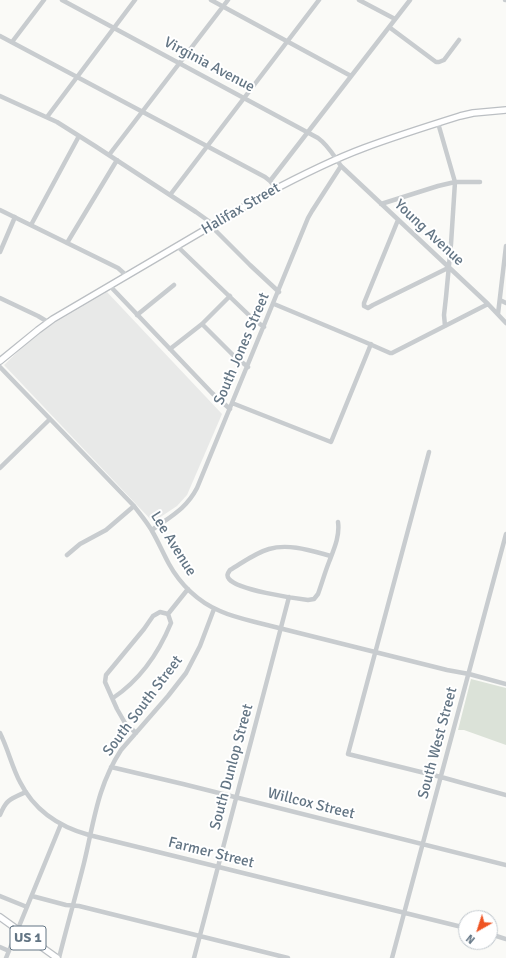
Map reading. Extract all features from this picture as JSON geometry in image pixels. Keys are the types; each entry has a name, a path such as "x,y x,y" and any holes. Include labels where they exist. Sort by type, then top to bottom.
{"main road":[{"name":"Halifax Street","path":"0,361 48,322 276,188 336,159 371,145 460,116 473,113 506,110"},
{"name":"US 1","path":"0,917 58,958"}],"street":[{"path":"12,42 44,0"},
{"name":"Virginia Avenue","path":"62,0 308,132 324,142 336,159"},
{"path":"47,117 135,0"},
{"path":"211,0 351,76"},
{"path":"109,155 228,0"},
{"path":"170,195 318,0"},
{"path":"359,0 395,19"},
{"path":"270,181 410,0"},
{"path":"389,27 436,62 444,60 459,40"},
{"path":"0,36 265,177 276,188"},
{"path":"0,96 47,117 206,218 214,229 244,260 278,292"},
{"path":"438,123 455,182 444,315 445,326"},
{"path":"31,225 79,136"},
{"name":"Young Avenue","path":"336,159 341,166 488,304 506,323"},
{"path":"67,243 116,160"},
{"name":"South Jones Street","path":"152,530 179,511 194,494 248,367 311,212 341,166"},
{"path":"381,204 455,182 480,182"},
{"path":"0,210 118,268 127,276"},
{"path":"0,252 15,217"},
{"path":"398,220 368,292 364,304 366,307 368,308 448,268"},
{"path":"177,246 253,319 264,327"},
{"path":"498,314 506,246"},
{"path":"110,286 212,393 230,409"},
{"path":"137,315 174,286"},
{"path":"170,349 202,324 230,296"},
{"path":"0,298 48,322"},
{"path":"500,300 506,303"},
{"path":"274,304 392,353 488,304"},
{"path":"202,324 234,356 248,367"},
{"path":"232,403 331,442 371,344"},
{"name":"Lee Avenue","path":"0,367 134,506 152,530 175,574 188,589 214,609 230,615 506,684"},
{"path":"0,468 50,419"},
{"path":"429,452 348,754 506,795"},
{"path":"67,555 80,544 106,530 134,506"},
{"path":"331,556 294,548 281,547 268,549 230,570 228,572 228,577 233,582 252,589 289,597 308,600 314,599 318,594 331,556 339,532 338,522"},
{"name":"South West Street","path":"392,958 506,534"},
{"path":"168,614 188,589"},
{"name":"South Dunlop Street","path":"194,958 289,597"},
{"name":"South South Street","path":"58,958 84,862 98,799 111,767 121,750 171,692 186,672 200,646 214,609"},
{"path":"136,733 125,722 117,710 105,682 106,675 153,616 160,612 168,614"},
{"path":"113,698 135,680 155,655 171,623 168,614"},
{"name":"Farmer Street","path":"0,733 18,778 33,802 46,814 70,829 89,835 458,926"},
{"name":"Willcox Street","path":"111,767 506,865"},
{"path":"0,815 2,805 26,792"},
{"path":"6,958 61,824"},
{"path":"0,896 27,907"},
{"path":"32,896 66,905 79,906 288,958"},
{"path":"0,947 9,951"}],"shaded area":[{"path":"107,292 222,414 187,495 177,506 153,522 4,365 32,338"},
{"path":"471,679 506,688 506,745 464,730 458,730"}]}
